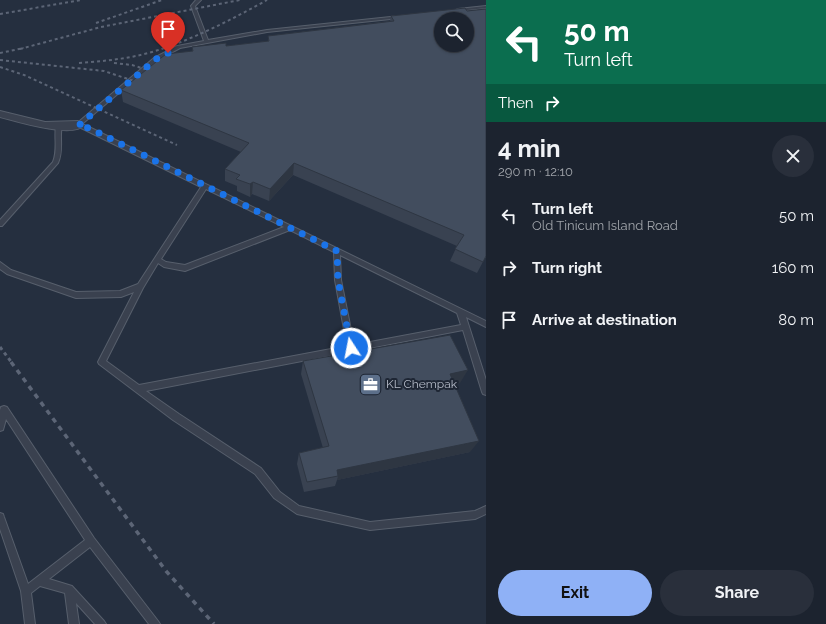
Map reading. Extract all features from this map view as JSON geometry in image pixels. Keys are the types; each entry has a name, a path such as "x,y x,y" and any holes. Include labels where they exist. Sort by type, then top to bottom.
{"street":[{"path":"0,114 30,124 45,126 78,126"}],"lane":[{"path":"199,0 193,6 206,41"},
{"path":"455,11 486,7"},
{"path":"78,126 156,59 179,47 267,31 408,16"},
{"path":"0,224 55,163 60,155 56,134 59,125"},
{"path":"78,126 89,128 486,324"},
{"path":"205,186 140,286 102,362 137,389 258,471 276,495 297,510 370,526 475,515 486,510"},
{"path":"157,259 164,264 185,268 289,228"},
{"path":"337,251 338,280 351,348"},
{"path":"0,265 9,272 76,295 121,294 140,286"},
{"path":"460,311 486,392"},
{"path":"137,389 465,326"},
{"path":"0,427 4,410 91,541 155,624"},
{"path":"0,517 26,591 30,624"},
{"path":"26,591 91,541"},
{"path":"39,581 69,589 101,624"},
{"path":"69,589 74,624"}],"building":[{"path":"465,8 467,11 486,9 486,256 483,262 455,249 464,235 294,163 270,189 253,182 250,184 236,179 240,175 225,169 249,143 121,90 166,54 193,51 192,47 226,43 226,46 269,41 268,36 394,21 391,16"},
{"path":"450,335 468,370 450,374 479,441 337,470 338,476 307,482 299,453 329,446 303,361"}],"railway":[{"path":"0,14 81,0"},
{"path":"96,23 162,0"},
{"path":"23,48 101,27 240,0"},
{"path":"79,63 125,58 152,52 182,42 267,0"},
{"path":"0,53 23,48"},
{"path":"0,60 104,71 143,84"},
{"path":"114,63 132,65 157,73"},
{"path":"0,67 24,75 177,145"},
{"path":"0,347 12,363"},
{"path":"11,362 166,571 214,624"}],"place":[{"name":"KL Chempak","path":"371,384"}],"route":[{"path":"168,53 156,59 78,126 89,128 337,251 338,280 351,348"}]}
